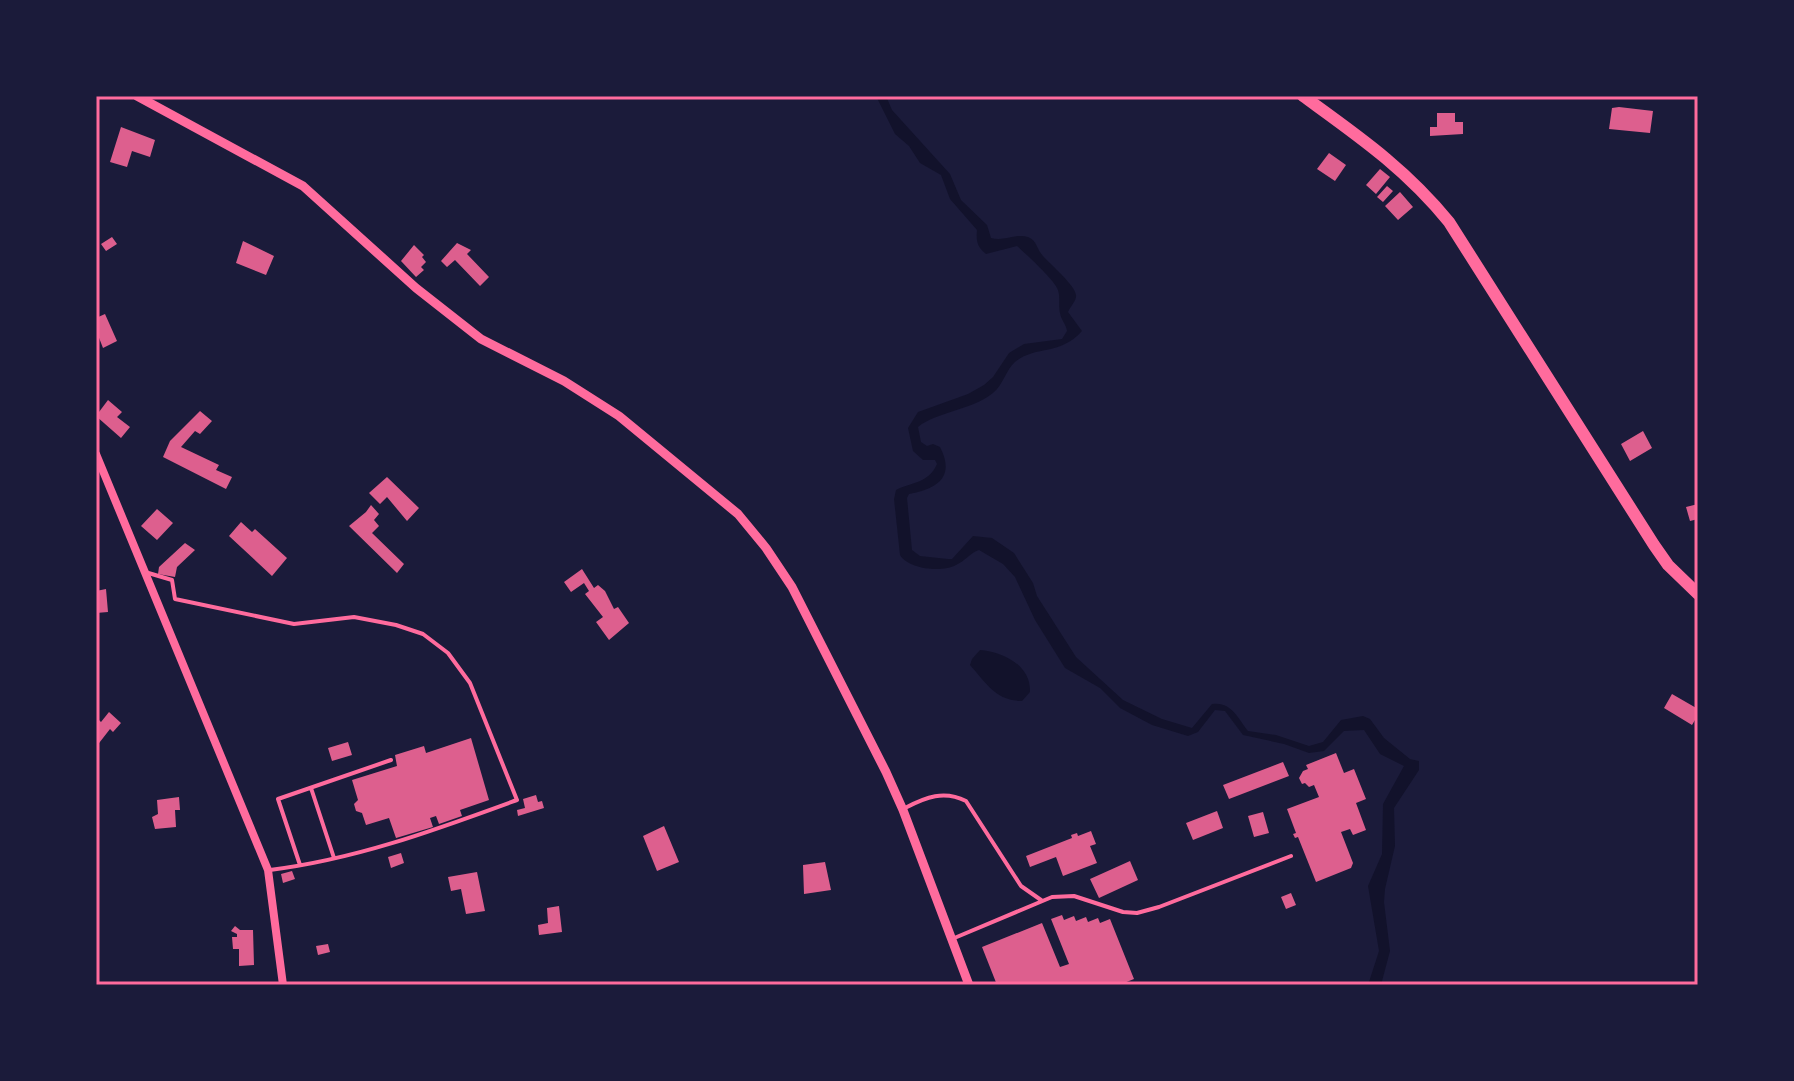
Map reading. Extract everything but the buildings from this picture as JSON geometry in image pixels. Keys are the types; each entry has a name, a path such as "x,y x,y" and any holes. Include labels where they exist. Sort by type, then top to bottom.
{"main road":[{"path":"1303,96 1390,159 1423,190 1449,222 1654,545 1668,565 1698,594"}],"street":[{"path":"137,96 303,186 416,288 481,339 564,381 619,416 738,514 792,587 903,810 969,985"},
{"path":"96,454 268,870 283,985"}],"lane":[{"path":"145,572 172,580 175,599 294,624 354,617 423,634 448,653 470,683 517,800 402,842 268,870"},
{"path":"300,865 278,799 391,760"},
{"path":"311,788 334,858"},
{"path":"903,810 921,800 944,794 953,794 966,801 1021,886 1041,901"},
{"path":"952,939 1041,901 1064,895 1137,913 1291,856"}],"shaded area":[{"path":"876,96 886,96 892,110 950,174 961,200 987,225 991,238 1023,236 1033,240 1041,254 1075,291 1075,299 1068,312 1082,331 1065,344 1015,362 996,390 984,399 918,427 921,442 940,447 946,467 941,480 935,485 909,494 907,498 912,550 920,556 952,559 973,536 992,538 1014,553 1076,657 1123,700 1162,719 1192,728 1212,704 1219,704 1233,712 1248,731 1276,735 1309,746 1323,742 1341,720 1363,716 1370,719 1384,738 1410,759 1419,761 1419,770 1394,808 1395,846 1384,902 1390,951 1381,985 1368,985 1379,951 1368,886 1382,854 1383,804 1404,766 1380,754 1364,730 1344,731 1324,751 1309,753 1243,735 1225,711 1215,710 1198,732 1188,736 1152,725 1120,708 1100,688 1065,668 1035,620 1015,577 1003,564 979,550 956,565 942,569 910,564 900,555 894,499 896,490 925,478 937,464 935,460 923,460 913,451 908,428 918,412 984,385 1009,353 1024,344 1062,339 1067,331 1060,313 1058,291 1050,279 1017,246 986,254 983,251 978,244 977,230 950,199 941,175 920,163 909,146 895,134"},
{"path":"980,650 1006,657 1021,667 1030,692 1022,701 998,694 970,665"}]}
